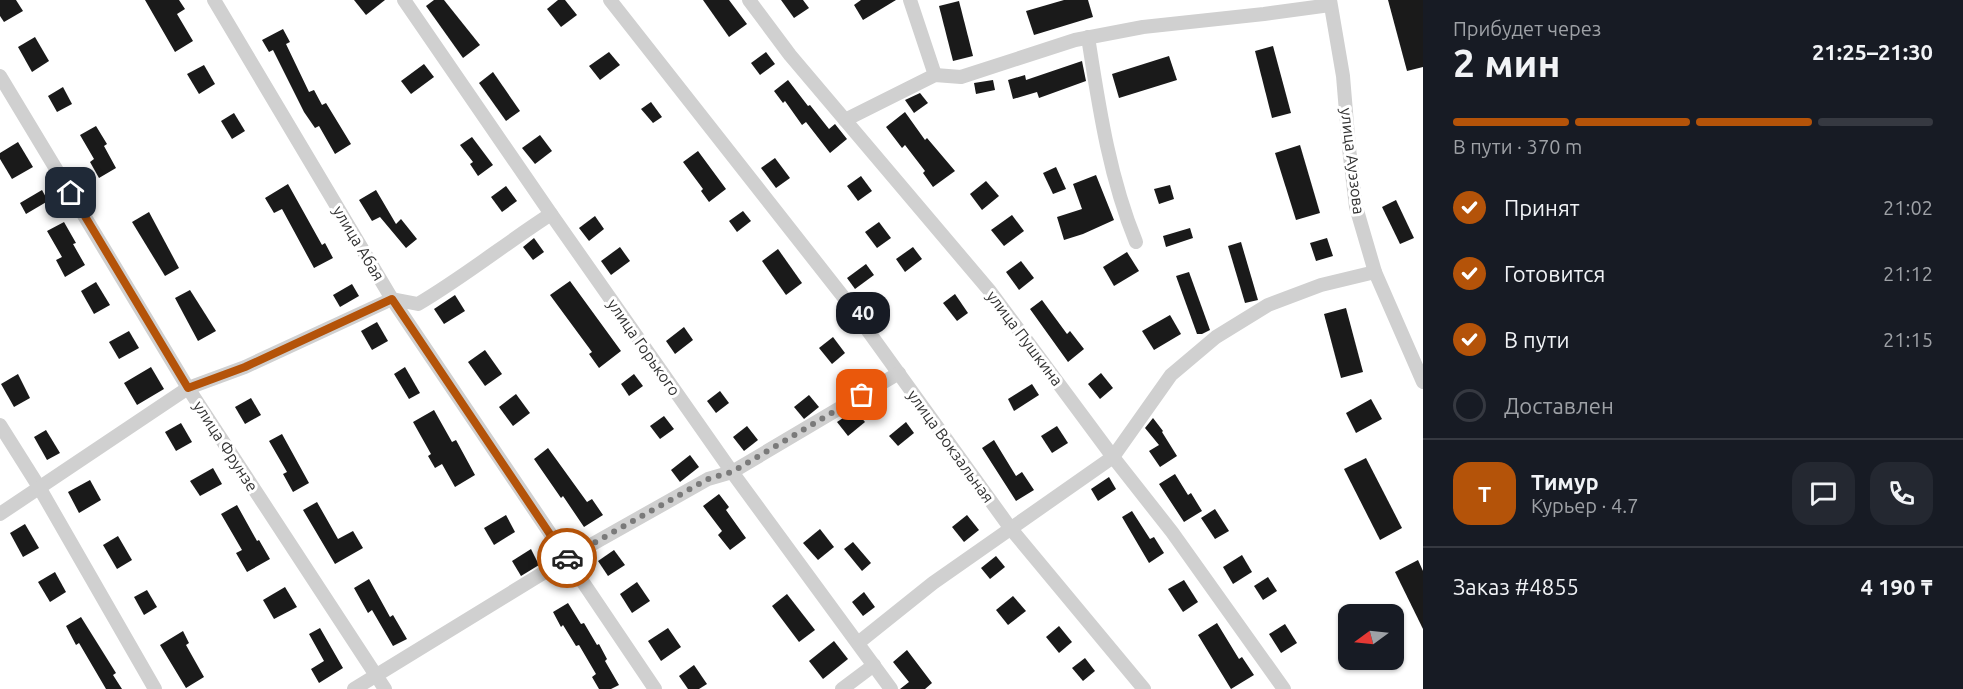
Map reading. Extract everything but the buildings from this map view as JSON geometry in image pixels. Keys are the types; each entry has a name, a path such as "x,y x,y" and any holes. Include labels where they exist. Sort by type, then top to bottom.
{"street":[{"name":"улица Абая","path":"214,0 392,299 655,689"},
{"name":"улица Горького","path":"404,0 732,472 891,689"},
{"name":"улица Вокзальная","path":"610,0 838,290 1011,529 1144,689"},
{"name":"улица Пушкина","path":"749,0 790,55 989,290 1172,532 1284,689"},
{"path":"910,0 935,75"},
{"path":"845,120 935,75 961,76 1075,40 1143,27 1264,14 1330,2"},
{"name":"улица Ауэзова","path":"1330,2 1343,76 1356,207 1375,272 1423,382"},
{"path":"1088,37 1102,126 1123,209 1136,242"},
{"name":"улица Фрунзе","path":"0,76 188,388 385,689"},
{"path":"0,514 188,388 245,367 392,299 418,304 452,284 510,240 551,214"},
{"path":"858,643 933,583 1113,456 1172,375 1216,337 1268,305 1321,285 1375,272"},
{"path":"354,689 566,558 708,479 732,472 899,373"},
{"path":"0,425 39,487 155,689"},
{"path":"842,689 874,665"}],"way so far":[{"path":"567,558 708,479 732,472 862,395"}],"place":[{"name":"40","path":"862,395"}],"route":[{"path":"71,193 188,388 245,367 392,299 567,558"}]}
